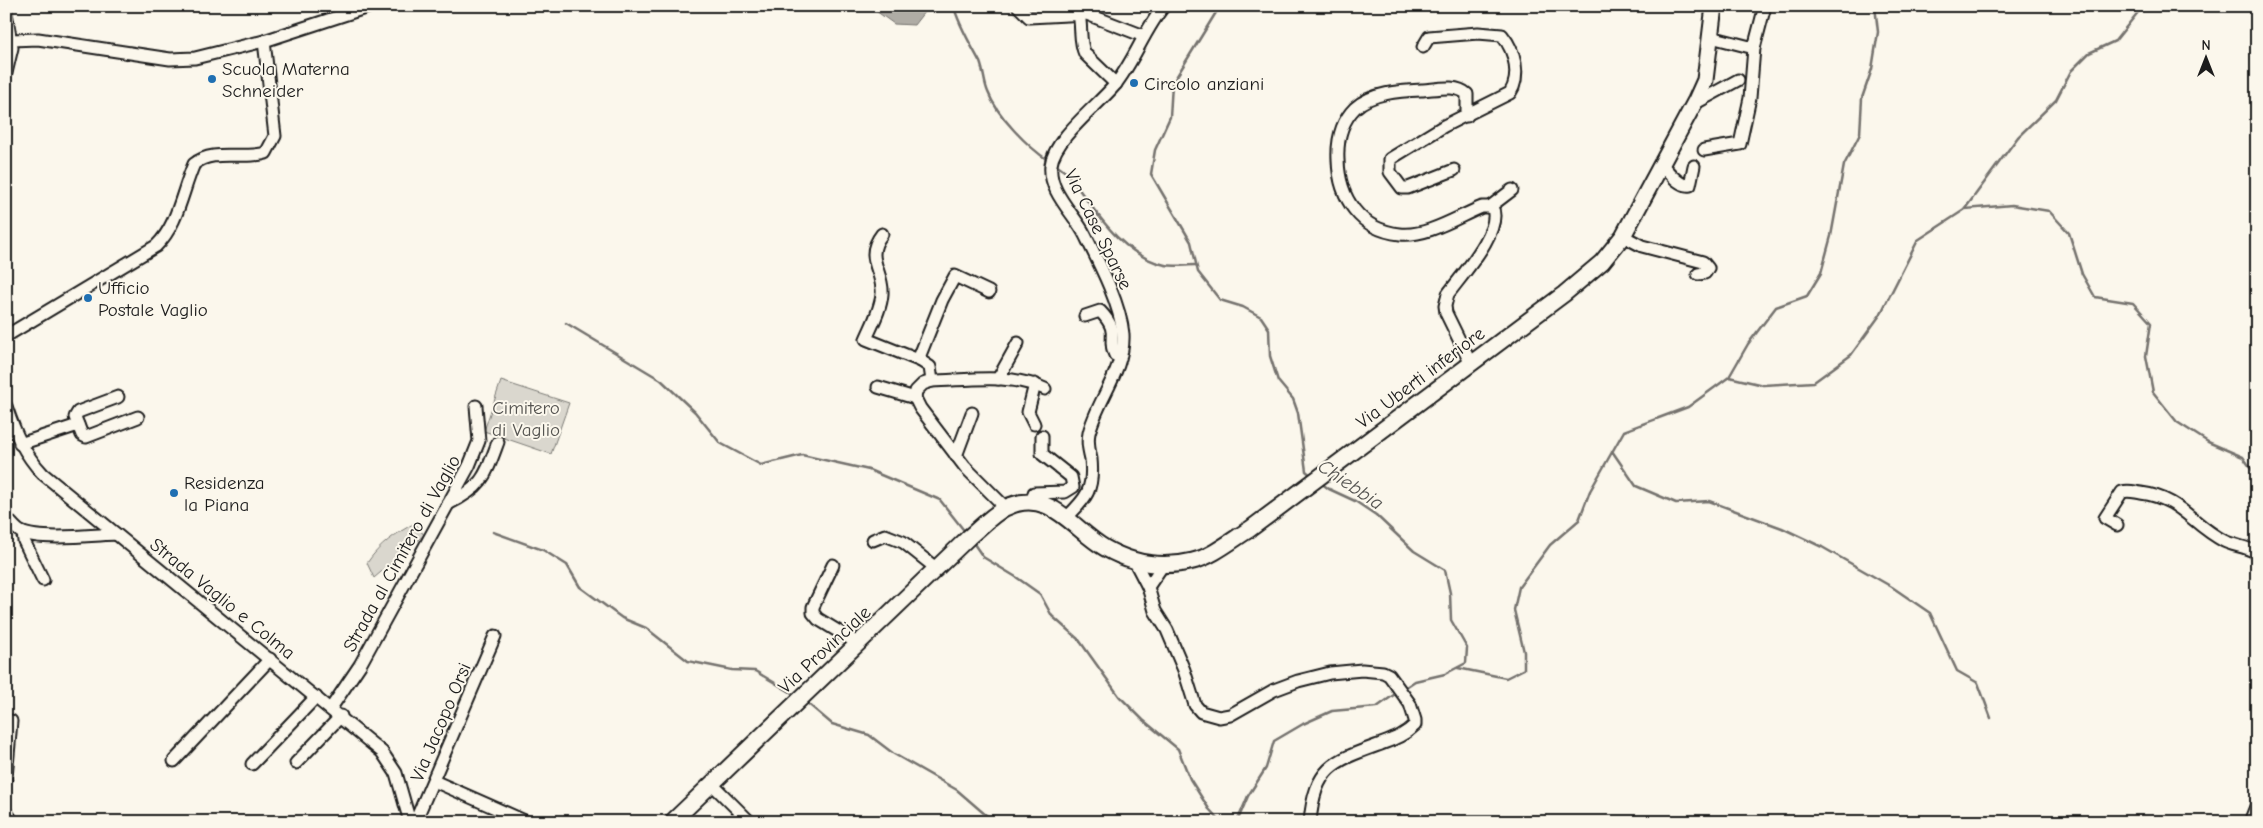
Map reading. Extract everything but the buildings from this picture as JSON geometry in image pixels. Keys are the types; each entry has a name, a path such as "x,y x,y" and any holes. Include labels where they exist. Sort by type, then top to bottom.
{"main road":[{"name":"Via Uberti inferiore","path":"1032,502 1050,506 1102,546 1135,562 1163,565 1195,560 1212,553 1250,529 1471,364 1602,262 1624,236 1705,80 1714,6"},
{"path":"1006,508 1032,502"},
{"name":"Via Provinciale","path":"672,822 969,537 1006,508"}],"street":[{"path":"11,40 38,39 170,59 195,58 264,42 371,6"},
{"name":"Via Case Sparse","path":"1066,518 1081,505 1092,486 1088,448 1089,433 1117,370 1123,335 1115,302 1085,235 1059,195 1051,177 1053,156 1059,146 1116,84 1164,6"},
{"path":"1704,150 1740,144 1750,98 1754,48 1765,6"},
{"path":"1020,7 1029,17 1079,14 1099,17 1144,36"},
{"path":"6,13 12,48 6,73"},
{"path":"1079,14 1082,26 1082,48 1085,54 1116,84"},
{"path":"1424,47 1430,37 1478,33 1502,35 1508,43 1516,72 1515,85 1510,93 1468,116 1444,126 1390,160 1390,172 1402,188 1408,188 1454,170"},
{"path":"1711,37 1754,48"},
{"path":"6,336 156,246 165,237 172,224 194,164 202,158 210,156 252,157 266,153 275,136 264,42"},
{"path":"1694,104 1738,80"},
{"path":"1468,116 1467,94 1459,88 1400,91 1376,96 1355,108 1342,125 1337,142 1340,185 1347,202 1362,219 1377,228 1400,234 1419,233 1482,207 1491,206 1512,190"},
{"path":"1662,165 1680,183 1686,186 1690,185 1694,166"},
{"path":"1471,364 1446,313 1445,306 1448,294 1491,232 1495,216 1491,206"},
{"path":"882,234 875,245 874,253 874,262 882,294 866,339 921,361 930,367 932,381"},
{"path":"1624,236 1642,246 1703,262 1708,268 1705,273 1698,274"},
{"path":"921,361 920,355 931,324 955,276 989,292"},
{"path":"1085,316 1100,311 1110,321 1114,330 1113,352 1118,361"},
{"path":"998,379 1018,343"},
{"path":"915,398 916,391 923,384 932,381 1018,379 1040,387 1028,412 1034,424"},
{"path":"878,387 915,398 956,456 1006,508"},
{"path":"118,397 78,412 75,417 82,435 86,437 138,417"},
{"name":"Strada al Cimitero di Vaglio","path":"331,708 360,665 477,449 479,430 476,406"},
{"name":"Strada Vaglio e Colma","path":"7,410 20,444 29,459 43,474 341,716 382,752 396,773 410,822"},
{"path":"956,456 972,413"},
{"path":"20,444 78,425"},
{"path":"1032,502 1034,493 1065,492 1073,487 1070,477 1042,454 1042,436"},
{"path":"448,504 466,495 484,479 498,442"},
{"path":"2117,525 2105,518 2122,492 2127,490 2153,494 2169,500 2203,528 2225,541 2257,553"},
{"path":"6,518 29,535 116,534"},
{"path":"23,532 24,541 43,580"},
{"path":"874,540 885,535 903,542 937,569"},
{"path":"1135,562 1148,587 1155,611 1167,630 1184,670 1195,705 1207,715 1219,717 1230,714 1274,690 1298,681 1330,673 1362,670 1383,672 1389,675 1407,700 1413,710 1415,725 1398,738 1354,753 1336,762 1319,783 1312,798 1310,822"},
{"path":"833,565 814,607 814,613 818,619 859,644"},
{"path":"1148,587 1163,565"},
{"name":"Via Jacopo Orsi","path":"415,822 496,636"},
{"path":"174,761 270,659"},
{"path":"252,764 316,697"},
{"path":"296,763 341,716"},
{"path":"6,778 11,721"},
{"path":"434,781 527,822"},
{"path":"712,784 750,822"},
{"path":"2250,822 2257,804"},
{"path":"6,812 13,822"}],"green space":[{"name":"Cimitero di Vaglio","path":"501,381 569,403 551,454 484,431"},
{"path":"415,523 424,535 374,578 367,563 372,556 388,540"}],"shaded area":[{"path":"869,6 928,7 914,25 894,24"}],"waterway":[{"path":"954,6 961,27 980,62 987,89 998,111 1032,148 1049,161"},
{"name":"Chiebbia","path":"1220,6 1172,84 1170,117 1155,150 1151,174 1191,242 1198,272 1220,300 1243,307 1261,317 1269,329 1270,356 1278,381 1293,399 1298,413 1306,471 1313,477"},
{"path":"1458,668 1506,678 1524,669 1524,652 1514,610 1519,587 1550,545 1579,520 1590,491 1624,431 1688,407 1729,377 1748,344 1776,307 1807,296 1821,273 1831,236 1844,165 1860,134 1862,98 1872,69 1878,32 1875,6"},
{"path":"1729,377 1763,385 1814,382 1851,355 1880,315 1918,240 1964,210 2018,137 2056,100 2071,71 2089,53 2115,41 2143,6"},
{"path":"1056,165 1067,173 1108,228 1134,251 1149,260 1165,265 1195,265"},
{"path":"1965,209 2012,205 2049,211 2069,233 2082,274 2095,297 2133,303 2151,323 2146,356 2153,392 2177,422 2208,442 2243,457 2257,477"},
{"path":"566,323 661,380 695,412 720,443 761,465 802,455 869,470 940,500 966,533"},
{"path":"1612,451 1636,486 1676,503 1709,501 1782,528 1822,547 1892,587 1930,613 1957,671 1978,683 1991,718"},
{"name":"Chiebbia","path":"1321,483 1329,489 1355,501 1376,515 1414,551 1445,570 1450,593 1451,620 1467,648 1466,663 1445,674 1415,681 1403,689"},
{"path":"493,532 543,550 567,565 580,587 622,618 646,628 688,661 732,670 755,671 797,696"},
{"path":"972,541 983,557 1040,594 1052,616 1079,640 1119,696 1143,720 1178,749 1190,779 1209,809 1221,822"},
{"name":"Chiebbia","path":"1237,822 1248,796 1266,768 1274,741 1303,724 1332,711 1377,707 1398,692"},
{"path":"806,702 832,724 869,735 894,754 957,790 994,822"}],"place":[{"name":"Scuola Materna Schneider","path":"212,79"},
{"name":"Circolo anziani","path":"1134,83"},
{"name":"Ufficio Postale Vaglio","path":"88,298"},
{"name":"Residenza la Piana","path":"174,493"}]}
